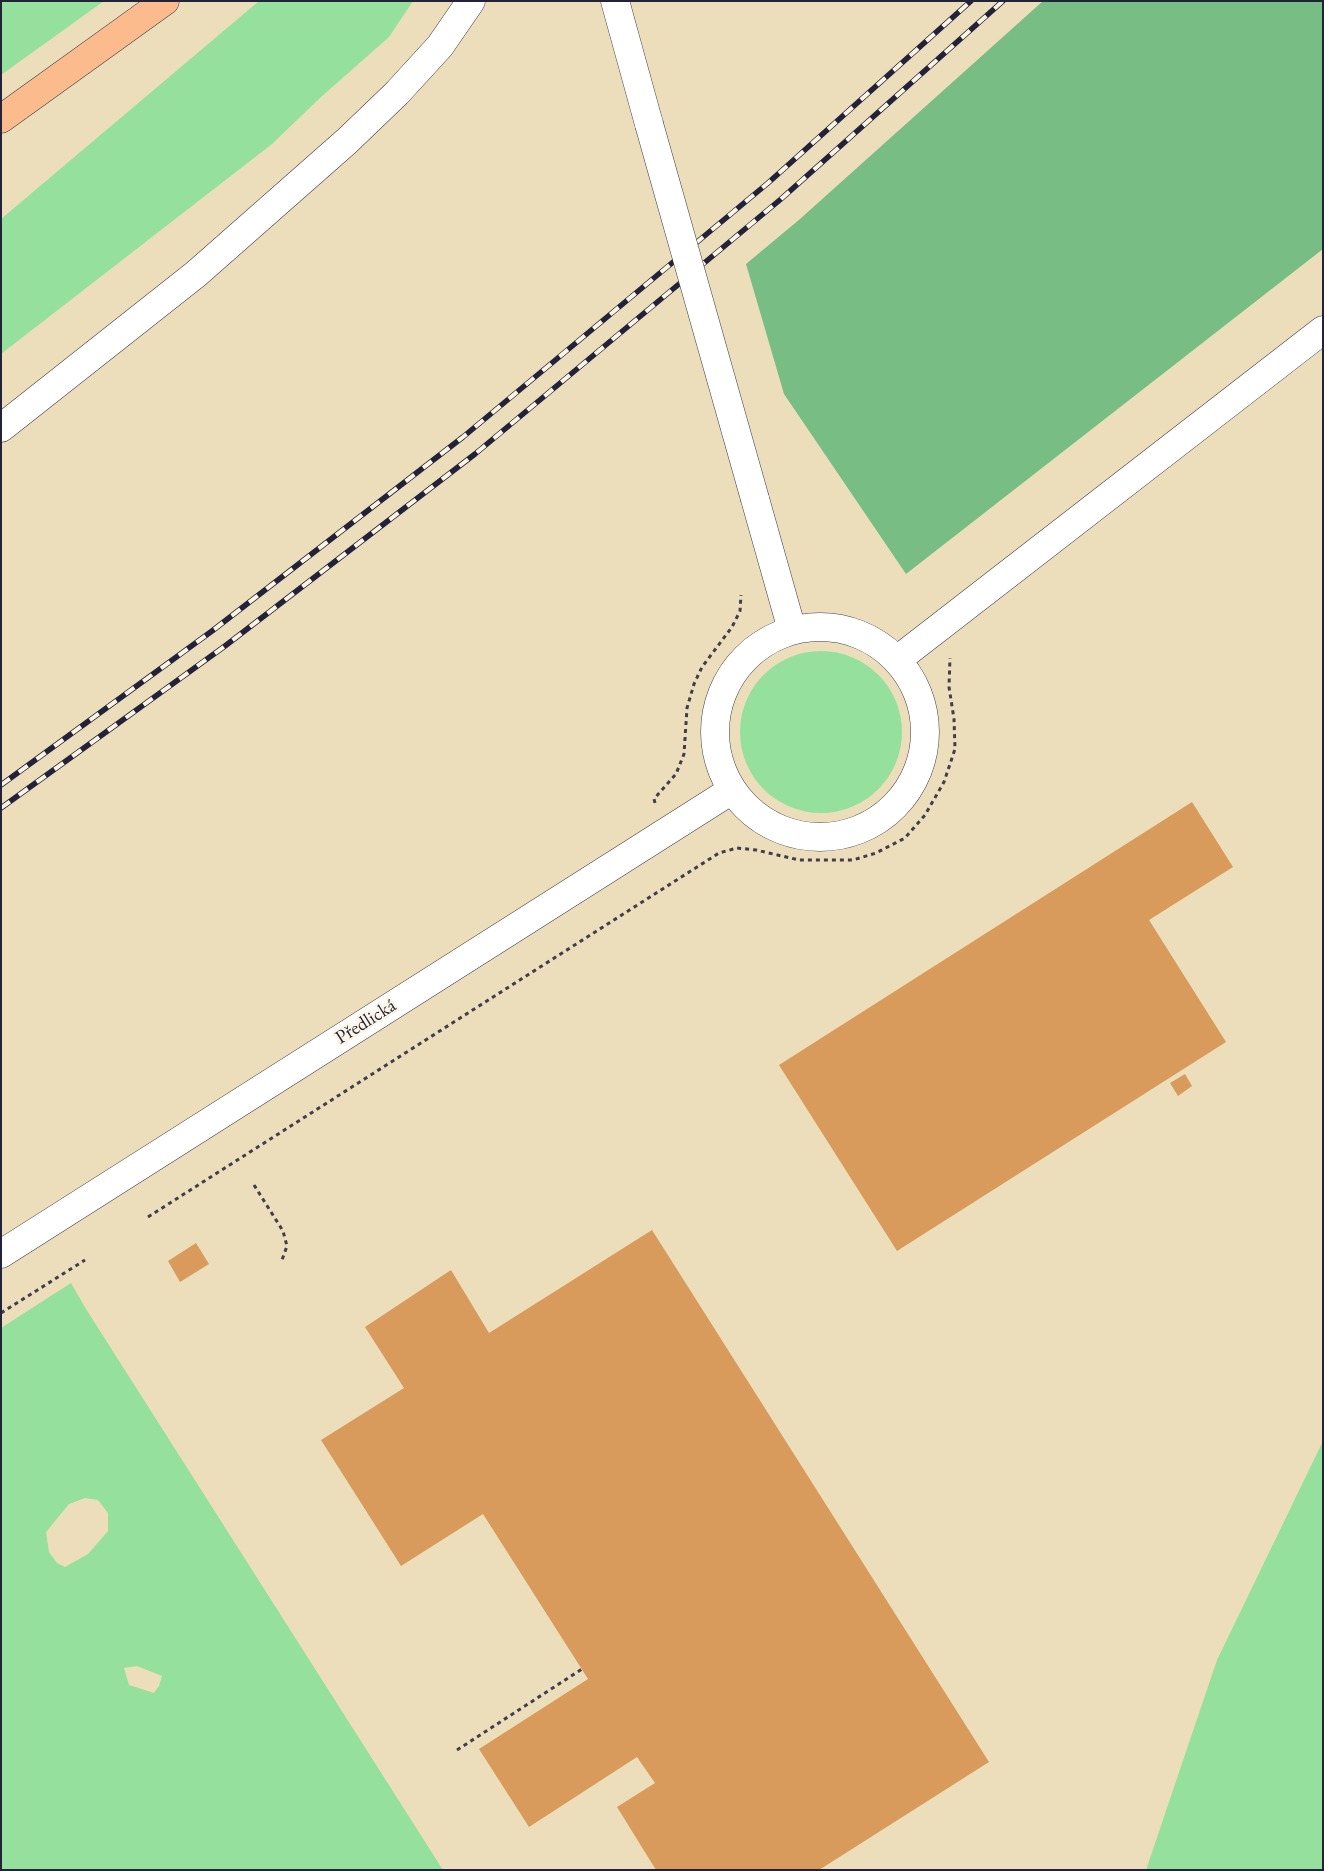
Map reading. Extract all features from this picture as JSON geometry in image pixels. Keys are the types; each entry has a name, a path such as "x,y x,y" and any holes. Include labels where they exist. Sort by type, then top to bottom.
{"highway":[{"path":"1,119 165,1"}],"street":[{"path":"1,428 196,274 347,141 397,93 440,46 471,1"},
{"path":"615,1 792,630"},
{"path":"897,660 1323,330"},
{"path":"811,626 830,626 849,630 867,637 883,647 897,660 911,678 921,700 925,723 924,746 919,768 909,789 894,807 876,822 855,832 832,837 809,837 786,832 765,822 747,808 732,790 722,770 716,748 714,726 726,684 738,665 754,650 772,638 792,630 811,626"},
{"name":"Předlická","path":"1,1254 732,790"}],"path":[{"path":"654,805 654,799 676,774 684,754 687,708 694,684 702,666 732,627 740,611 741,595"},
{"path":"148,1217 719,853 738,848 756,850 799,860 853,860 876,853 905,838 925,815 944,782 955,749 954,719 949,687 950,658 953,651"},
{"path":"254,1185 283,1231 287,1246 282,1260"},
{"path":"1,1313 85,1260"},
{"path":"457,1750 582,1669"}],"green space":[{"path":"1,1 104,1 1,75"},
{"path":"259,1 413,1 389,37 321,97 272,144 1,354 1,219"},
{"path":"1043,1 1323,1 1323,249 906,574 784,394 746,264 800,219"},
{"path":"813,651 829,651 852,657 872,669 884,681 896,701 902,724 902,740 896,763 884,783 872,795 852,807 829,813 813,813 790,807 770,795 758,783 746,763 740,740 740,724 746,701 758,681 770,669 790,657"},
{"path":"71,1283 443,1870 1,1870 1,1328","holes":["85,1498 98,1500 108,1513 108,1531 88,1554 65,1567 57,1563 49,1552 46,1532 69,1504","137,1666 162,1676 159,1686 154,1693 129,1685 124,1668"]},
{"path":"1323,1441 1323,1870 1146,1870 1217,1660"}],"building":[{"path":"1192,802 1233,867 1149,920 1226,1042 897,1251 779,1065"},
{"path":"1185,1074 1192,1086 1178,1096 1170,1083"},
{"path":"652,1230 989,1762 819,1870 656,1870 617,1807 655,1783 637,1757 529,1827 479,1749 588,1679 483,1514 401,1566 321,1440 404,1388 365,1327 451,1270 489,1333"},
{"path":"196,1243 209,1264 180,1282 168,1261"}],"railway":[{"path":"1,785 212,631 463,437 768,183 971,1"},
{"path":"1,808 225,646 475,454 781,199 1003,1"}]}
